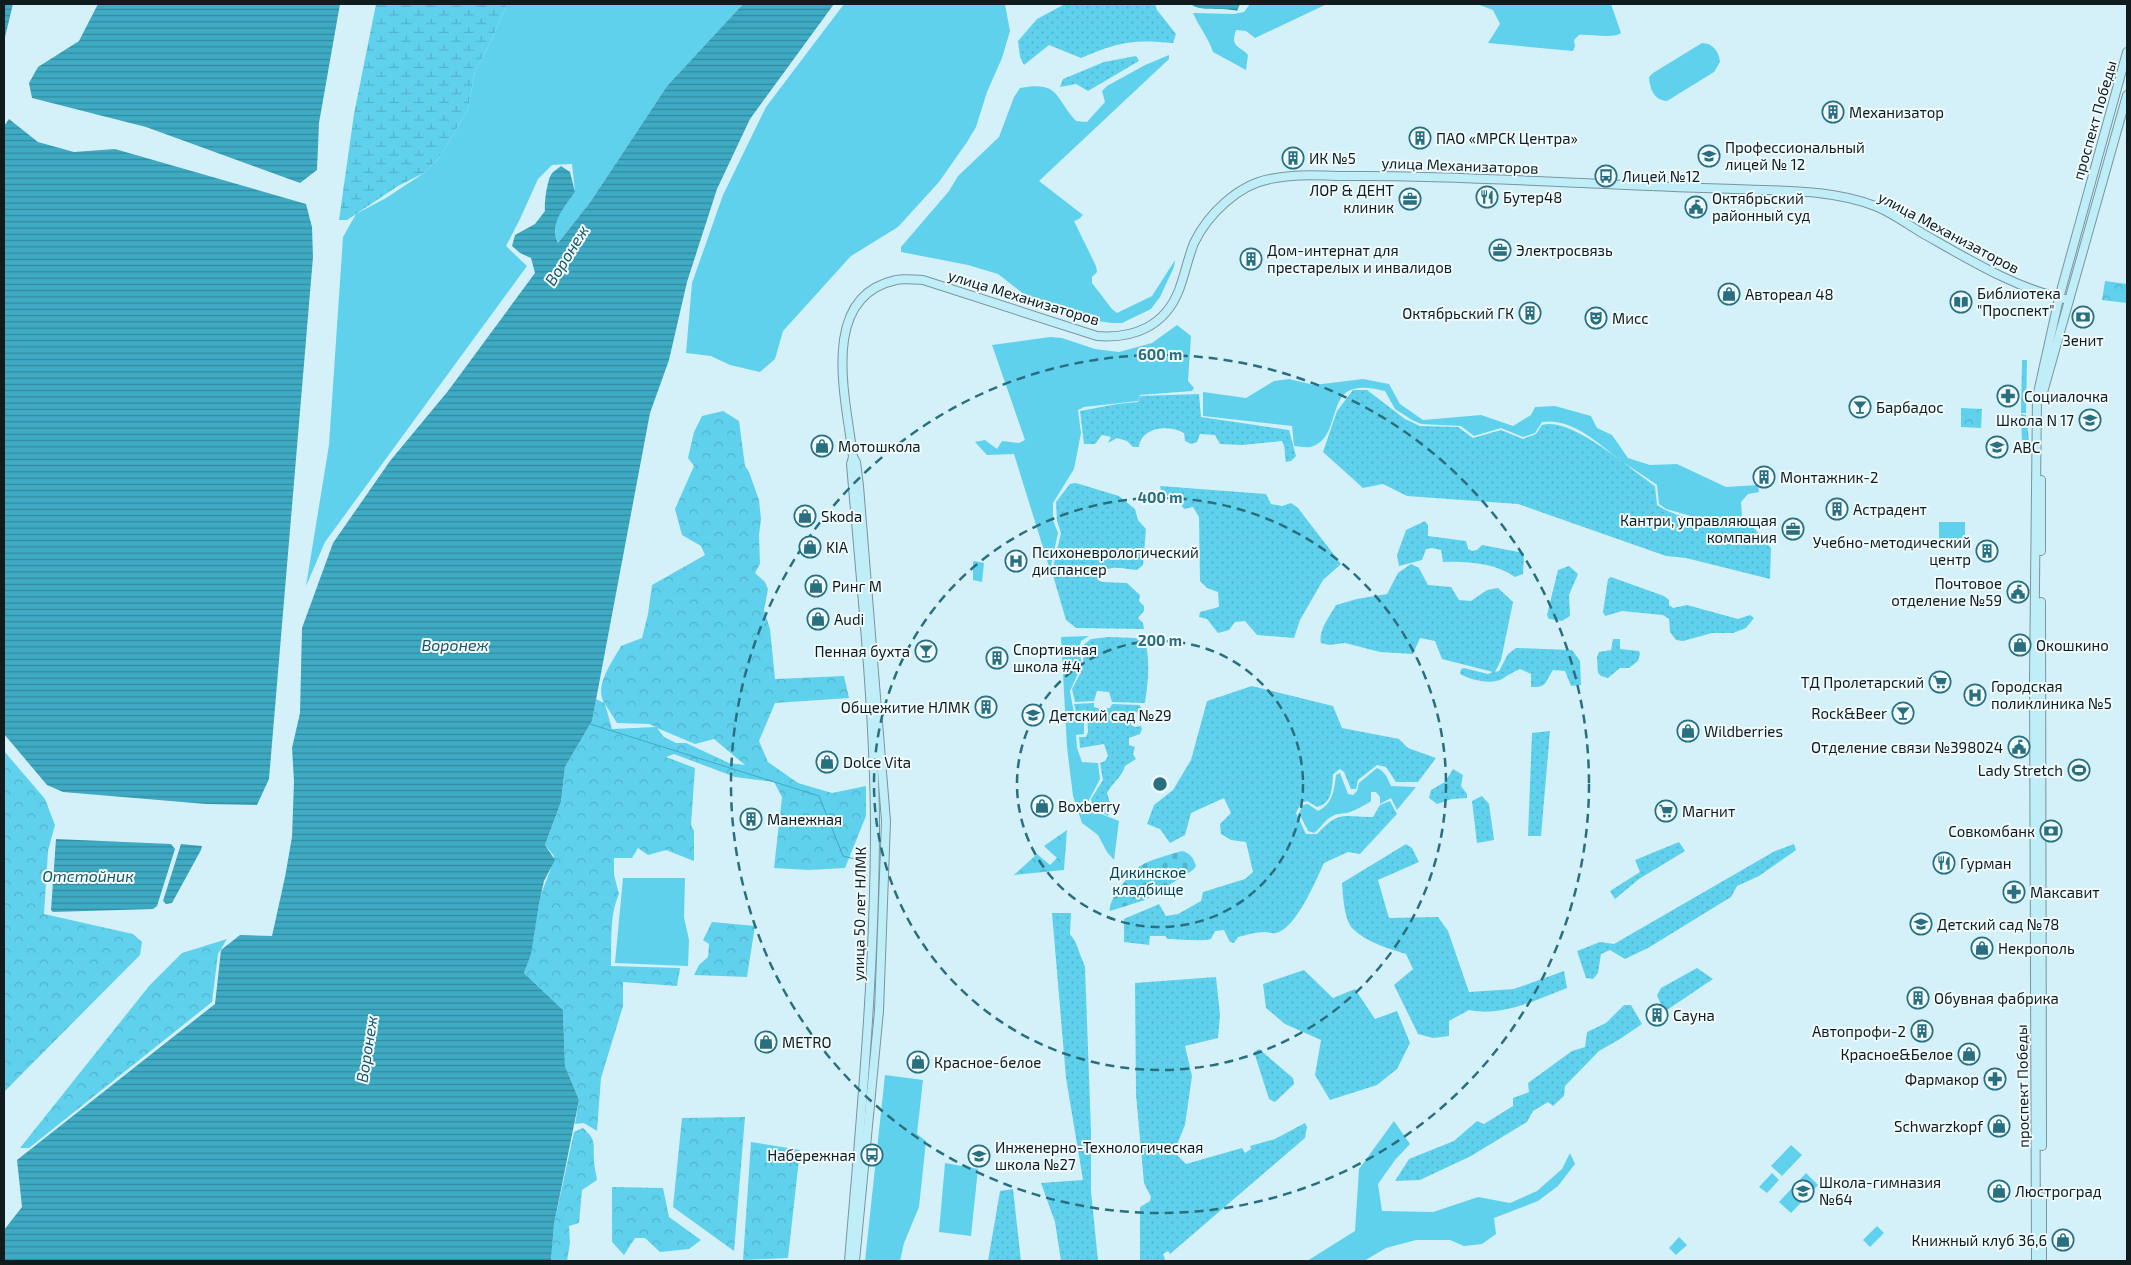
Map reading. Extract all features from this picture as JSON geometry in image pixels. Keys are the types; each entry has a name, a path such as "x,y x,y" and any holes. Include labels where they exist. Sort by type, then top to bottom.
{"main road":[{"name":"проспект Победы","path":"2036,1261 2034,678 2037,399 2059,298 2127,52"},
{"name":"проспект Победы","path":"2042,1261 2040,638 2042,398 2127,95"},
{"name":"улица Механизаторов","path":"861,299 880,285 898,280 923,280 1097,336 1127,336 1151,326 1170,308 1179,290 1194,244 1200,233 1209,219 1238,192 1252,183 1277,178 1372,176 1719,187 1833,195 1876,206 2023,288 2069,300"},
{"name":"проспект Победы","path":"2087,196 2092,199 2098,198"},
{"name":"улица 50 лет НЛМК","path":"849,1261 870,999 875,823 859,486 856,462 853,456 841,356 850,315 861,299"},
{"name":"улица 50 лет НЛМК","path":"855,1261 879,1011 886,821 863,568"},
{"path":"870,999 879,1011"}],"green space":[{"path":"376,4 507,4 491,41 475,71 468,109 439,158 424,173 398,186 347,220 339,220 354,114"},
{"path":"507,4 743,4 667,86 591,201 558,243 555,228 556,222 575,192 572,164 552,165 538,179 506,246 527,266 325,542 306,586 329,445 343,237 356,214 386,198 424,173 439,158 468,109 475,71 491,41"},
{"path":"844,4 1005,4 1010,31 976,127 939,182 898,227 851,256 783,331 775,359 760,372 730,365 711,356 686,353 692,283 723,195 766,107"},
{"path":"1065,4 1155,4 1157,10 1176,34 1173,43 1147,41 1126,43 1105,48 1081,58 1049,45 1024,65 1020,57 1018,41 1037,19"},
{"path":"1250,4 1327,4 1255,38 1246,31 1236,30 1234,40 1236,46 1248,55 1246,70 1213,52 1193,13 1234,14 1244,12"},
{"path":"1477,4 1611,4 1621,33 1607,36 1579,35 1574,40 1575,46 1573,51 1488,43 1500,24 1493,10"},
{"path":"1702,43 1712,46 1718,55 1720,62 1714,72 1667,101 1659,99 1650,86 1649,77"},
{"path":"1169,55 1169,59 1039,181 1083,215 1074,221 1096,266 1097,272 1092,277 1092,283 1117,313 1152,296 1175,260 1174,267 1160,297 1151,309 1122,323 1097,321 1045,307 1029,298 998,274 968,265 901,252 901,247 949,191 958,176 999,137 1014,97 1020,88 1033,86 1049,89 1055,93 1076,121 1087,122 1105,102 1102,91 1107,86 1145,65"},
{"path":"1136,56 1139,61 1088,91 1076,84 1060,87 1063,79 1104,62"},
{"path":"2105,281 2127,284 2127,303 2102,300"},
{"path":"1177,325 1191,336 1188,381 1194,388 1192,391 1140,395 1138,401 1084,407 1078,410 1081,433 1074,469 1053,503 1053,520 1058,533 1050,570 1014,454 987,455 975,442 985,440 997,449 1002,441 1019,443 1025,440 992,345 1050,337 1062,338 1095,349 1119,352 1152,343"},
{"path":"2022,360 2027,360 2026,413 2021,413"},
{"path":"1289,379 1314,385 1363,379 1389,384 1400,404 1423,420 1481,415 1513,426 1531,415 1535,407 1555,406 1591,416 1597,428 1612,435 1628,458 1650,465 1677,464 1726,487 1758,485 1759,492 1748,494 1741,502 1742,516 1733,524 1716,523 1666,509 1659,504 1657,485 1576,428 1565,424 1542,422 1535,433 1523,437 1501,428 1474,436 1461,426 1421,424 1412,420 1395,409 1385,391 1370,388 1358,388 1346,393 1340,399 1326,436 1319,443 1310,447 1294,446 1292,426 1203,416 1203,392 1246,398 1274,381"},
{"path":"1353,390 1367,390 1405,419 1420,426 1458,427 1473,438 1501,430 1523,439 1536,434 1542,425 1554,424 1568,428 1600,446 1655,486 1657,505 1665,510 1683,517 1715,524 1734,526 1740,518 1752,522 1754,528 1771,548 1770,579 1686,558 1666,556 1518,504 1407,496 1383,484 1363,488 1323,452 1337,411"},
{"path":"1199,394 1201,417 1289,430 1296,456 1291,461 1286,462 1282,441 1242,445 1220,444 1215,435 1200,434 1197,442 1191,444 1185,441 1184,433 1164,428 1150,431 1141,440 1139,447 1133,447 1127,441 1117,438 1108,443 1111,437 1102,435 1095,444 1084,444 1080,411 1138,402 1140,396"},
{"path":"1961,408 1982,409 1981,428 1961,427"},
{"path":"723,411 739,421 745,466 759,500 761,519 759,535 760,564 755,573 765,582 768,589 764,610 770,629 775,679 844,676 849,698 775,703 759,741 768,762 798,783 832,793 866,786 866,816 845,868 809,870 774,868 782,797 774,782 735,777 674,754 666,757 695,768 691,825 694,831 694,861 666,850 648,855 638,848 632,858 614,858 614,875 619,894 612,920 611,966 680,968 677,986 623,982 623,1006 601,1078 597,1131 584,1123 575,1124 579,1100 565,1066 563,1010 524,973 540,898 554,856 545,845 561,802 565,767 592,721 596,699 604,703 601,689 609,666 621,646 642,638 652,585 705,555 701,546 682,535 675,509 694,466 688,458 694,432 702,416","holes":["605,704 617,723 649,724 656,727 612,729","657,728 695,744 714,739 745,765 729,763 686,743 676,743 664,737"]},
{"path":"2021,414 2026,415 2029,440 2022,443"},
{"path":"1076,483 1119,496 1135,509 1138,520 1146,529 1143,565 1137,570 1106,569 1098,576 1098,580 1102,582 1127,583 1140,595 1139,601 1144,606 1144,611 1138,618 1143,623 1144,629 1076,628 1066,620 1052,572 1061,533 1057,521 1056,502 1070,484"},
{"path":"1160,486 1266,494 1271,504 1282,506 1291,503 1298,508 1341,564 1323,580 1300,620 1294,638 1257,635 1245,621 1235,622 1229,630 1218,633 1207,619 1199,617 1200,612 1219,607 1218,592 1207,588 1200,581 1199,517 1193,507 1184,509 1174,494 1166,496 1161,491"},
{"path":"1425,521 1428,525 1428,536 1466,541 1468,549 1472,551 1477,550 1482,545 1524,553 1523,574 1515,577 1490,566 1462,562 1443,562 1441,550 1432,548 1426,549 1422,560 1399,566 1397,555 1406,530"},
{"path":"1939,522 1965,522 1965,540 1939,540"},
{"path":"974,561 984,563 982,582 973,580"},
{"path":"1411,564 1419,568 1428,585 1451,587 1459,600 1471,601 1487,590 1498,588 1513,602 1501,660 1495,672 1499,671 1508,654 1516,648 1572,650 1580,661 1581,685 1571,686 1565,671 1553,670 1543,685 1536,687 1531,687 1531,674 1520,669 1497,681 1475,680 1460,674 1461,669 1464,668 1488,674 1493,672 1442,659 1435,641 1420,638 1413,654 1380,652 1345,643 1329,645 1321,643 1321,633 1336,605 1387,594 1398,573"},
{"path":"1569,566 1578,574 1569,595 1570,616 1562,621 1549,619 1547,615 1558,570"},
{"path":"1611,577 1664,596 1669,600 1669,605 1673,608 1687,605 1738,619 1750,615 1754,618 1746,628 1733,633 1712,633 1683,641 1676,640 1670,632 1669,619 1663,615 1622,611 1605,616 1603,612 1608,579"},
{"path":"1089,636 1081,641 1079,649 1082,665 1070,691 1074,713 1084,712 1084,734 1076,735 1077,748 1082,762 1098,763 1100,779 1088,802 1094,811 1119,821 1114,860 1107,852 1098,835 1082,823 1073,796 1067,747 1061,637"},
{"path":"1109,637 1135,638 1146,644 1148,674 1145,703 1112,702 1109,692 1097,691 1094,701 1075,702 1072,689 1083,664 1082,646 1091,639"},
{"path":"1613,639 1620,639 1620,649 1639,651 1640,654 1638,661 1629,668 1620,668 1608,678 1598,673 1597,657 1599,652 1611,650"},
{"path":"1252,686 1333,706 1342,728 1399,739 1408,748 1436,758 1418,782 1396,782 1386,767 1377,765 1358,780 1356,789 1351,789 1344,772 1340,769 1333,774 1331,794 1326,802 1317,807 1307,801 1301,803 1296,813 1306,834 1317,834 1331,821 1342,816 1373,817 1380,805 1390,801 1397,814 1360,854 1348,852 1324,863 1311,892 1298,914 1283,930 1275,933 1262,932 1238,937 1234,943 1230,942 1224,930 1215,931 1211,939 1206,940 1168,939 1165,936 1150,936 1149,945 1124,942 1124,919 1159,904 1166,916 1178,914 1201,901 1203,892 1245,879 1253,872 1246,842 1231,840 1221,834 1220,824 1231,813 1224,798 1191,813 1185,835 1170,843 1160,829 1147,824 1154,805 1173,790 1191,760 1207,701"},
{"path":"1094,703 1094,707 1100,709 1110,708 1112,704 1139,705 1141,707 1139,712 1131,713 1131,725 1135,727 1141,726 1142,729 1140,734 1129,738 1129,745 1135,747 1133,754 1136,759 1125,766 1107,793 1111,806 1108,816 1093,807 1091,799 1103,780 1100,763 1105,761 1108,756 1104,744 1080,748 1079,737 1086,737 1088,732 1087,713 1085,710 1076,712 1074,704"},
{"path":"1550,731 1541,836 1528,836 1532,733"},
{"path":"4,751 45,799 55,825 48,851 44,914 133,934 142,942 140,955 4,1092"},
{"path":"1377,768 1384,773 1391,786 1416,787 1397,810 1391,798 1380,804 1380,797 1376,792 1371,792 1371,801 1351,812 1333,816 1314,833 1308,831 1299,813 1303,805 1308,804 1318,811 1327,805 1333,791 1336,775 1340,773 1348,794 1353,795 1357,791 1359,783"},
{"path":"1453,769 1463,775 1461,786 1467,794 1467,798 1452,799 1437,804 1429,798 1431,790 1445,782"},
{"path":"1482,796 1489,804 1494,840 1477,843 1472,801"},
{"path":"1067,830 1064,870 1014,875 1037,854 1050,865 1057,858 1044,846"},
{"path":"1679,842 1685,851 1639,879 1615,899 1610,891 1640,872 1635,860"},
{"path":"1406,844 1412,848 1419,862 1378,880 1389,918 1438,917 1448,931 1469,992 1514,989 1564,971 1567,988 1507,1009 1482,1012 1469,1010 1449,1021 1449,1036 1433,1038 1418,1034 1394,985 1413,969 1406,954 1371,941 1353,929 1346,914 1342,883"},
{"path":"1794,844 1796,850 1759,876 1737,886 1731,897 1648,948 1625,959 1610,950 1601,954 1598,973 1593,979 1586,978 1577,951 1600,942 1614,944 1775,851"},
{"name":"Дикинское кладбище","path":"1182,851 1189,854 1192,858 1196,866 1193,870 1145,900 1110,911 1110,906 1116,894 1136,869 1160,857"},
{"path":"623,878 685,878 684,917 689,940 688,966 615,963"},
{"path":"1052,913 1071,913 1070,934 1075,941 1085,967 1091,1131 1091,1191 1098,1261 1061,1261 1055,1222 1041,1183 1083,1180 1066,1078"},
{"path":"712,922 755,926 747,977 694,975 699,965 708,957 709,944 703,940"},
{"path":"227,939 218,954 212,1002 29,1148 20,1148 149,986 182,953"},
{"path":"1697,968 1713,979 1667,1010 1662,1007 1657,995 1661,988"},
{"path":"1304,970 1333,998 1355,989 1375,1019 1397,1011 1410,1043 1397,1069 1377,1085 1330,1100 1315,1075 1321,1040 1285,1024 1266,1008 1263,984"},
{"path":"1216,977 1220,1015 1218,1038 1185,1046 1192,1076 1185,1125 1174,1152 1186,1164 1242,1148 1245,1153 1251,1149 1250,1146 1275,1139 1305,1123 1307,1127 1305,1138 1170,1254 1168,1251 1163,1254 1165,1259 1163,1261 1140,1261 1140,1207 1150,1201 1151,1197 1144,1183 1136,1095 1135,983"},
{"path":"1624,1005 1631,1005 1642,1024 1599,1051 1565,1086 1564,1096 1553,1106 1548,1102 1533,1111 1527,1122 1471,1156 1420,1180 1395,1181 1409,1159 1454,1141 1477,1121 1484,1124 1513,1106 1513,1098 1529,1092 1528,1083 1572,1051 1585,1047 1587,1032 1606,1023"},
{"path":"1259,1049 1293,1078 1294,1084 1275,1102 1269,1099 1254,1052"},
{"path":"885,1075 923,1080 917,1134 926,1141 919,1207 904,1243 900,1261 865,1261"},
{"path":"745,1117 734,1251 673,1207 682,1118"},
{"path":"1394,1121 1410,1144 1395,1160 1378,1184 1382,1211 1433,1212 1478,1197 1510,1203 1537,1191 1562,1169 1570,1153 1575,1164 1558,1186 1538,1201 1494,1218 1496,1234 1482,1244 1464,1246 1450,1240 1416,1240 1386,1248 1364,1261 1307,1261 1355,1231 1359,1169"},
{"path":"583,1128 593,1142 597,1180 582,1190 579,1223 569,1226 570,1243 567,1261 551,1261 554,1224 574,1132"},
{"path":"751,1142 800,1150 788,1258 743,1260"},
{"path":"1791,1145 1802,1155 1782,1176 1771,1166"},
{"path":"945,1163 978,1169 971,1236 939,1232"},
{"path":"1772,1173 1779,1180 1767,1193 1759,1187"},
{"path":"1806,1173 1818,1185 1791,1213 1779,1202"},
{"path":"612,1187 663,1188 669,1217 701,1240 689,1249 660,1252 645,1238 635,1238 624,1255 612,1242"},
{"path":"1013,1189 1021,1261 988,1261 1000,1191"},
{"path":"1877,1226 1884,1233 1870,1247 1863,1240"},
{"path":"1679,1237 1687,1245 1676,1255 1669,1248"}],"water":[{"path":"4,4 13,4 4,41"},
{"path":"98,4 340,4 319,123 317,170 300,183 146,127 32,98 29,83 38,67 79,41"},
{"name":"Воронеж","path":"743,4 834,4 750,119 717,189 687,282 669,360 650,413 592,721 565,767 561,802 545,845 555,860 544,881 531,954 524,973 563,1010 565,1066 579,1100 554,1224 551,1261 4,1261 4,1230 22,1207 17,1160 215,1004 221,950 240,935 272,936 292,837 294,781 292,748 300,713 302,628 333,543 390,461 448,391 535,273 531,258 520,253 512,246 515,235 535,224 545,211 547,187 552,174 561,166 570,172 575,192 562,210 557,222 555,229 558,243 591,201 667,86"},
{"path":"1191,4 1240,4 1237,11 1205,9"},
{"path":"9,119 38,142 74,152 115,149 306,204 312,227 313,257 269,779 257,805 206,804 63,792 47,785 4,734 4,126"},
{"name":"Отстойник","path":"56,839 171,844 175,849 157,906 153,909 53,912 51,910"},
{"name":"Отстойник","path":"181,844 202,846 172,903 166,904 163,901"}],"waterway":[{"path":"590,724 819,796 843,856 863,861"}],"place":[{"name":"Механизатор","path":"1833,112"},
{"name":"ПАО «МРСК Центра»","path":"1420,138"},
{"name":"Профессиональный лицей № 12","path":"1709,156"},
{"name":"ИК №5","path":"1293,158"},
{"name":"Лицей №12","path":"1606,176"},
{"name":"Бутер48","path":"1487,197"},
{"name":"ЛОР & ДЕНТ клиник","path":"1410,199"},
{"name":"Октябрьский районный суд","path":"1696,207"},
{"name":"Электросвязь","path":"1500,250"},
{"name":"Дом-интернат для престарелых и инвалидов","path":"1251,259"},
{"name":"Автореал 48","path":"1729,294"},
{"name":"Библиотека \"Проспект\"","path":"1961,302"},
{"name":"Октябрьский ГК","path":"1530,313"},
{"name":"Зенит","path":"2083,317"},
{"name":"Мисс","path":"1596,318"},
{"name":"Социалочка","path":"2008,396"},
{"name":"Барбадос","path":"1860,407"},
{"name":"Школа N 17","path":"2090,420"},
{"name":"Мотошкола","path":"822,446"},
{"name":"АВС","path":"1997,447"},
{"name":"Монтажник-2","path":"1764,477"},
{"name":"Астрадент","path":"1837,509"},
{"name":"Skoda","path":"805,516"},
{"name":"Кантри, управляющая компания","path":"1793,529"},
{"name":"KIA","path":"810,547"},
{"name":"Учебно-методический центр","path":"1987,551"},
{"name":"Психоневрологический диспансер","path":"1016,561"},
{"name":"Ринг М","path":"816,586"},
{"name":"Почтовое отделение №59","path":"2018,592"},
{"name":"Audi","path":"818,619"},
{"name":"Окошкино","path":"2020,645"},
{"name":"Пенная бухта","path":"926,651"},
{"name":"Спортивная школа #4","path":"997,658"},
{"name":"ТД Пролетарский","path":"1940,682"},
{"name":"Городская поликлиника №5","path":"1975,695"},
{"name":"Общежитие НЛМК","path":"986,707"},
{"name":"Rock&Beer","path":"1903,713"},
{"name":"Детский сад №29","path":"1033,715"},
{"name":"Wildberries","path":"1688,731"},
{"name":"Отделение связи №398024","path":"2019,747"},
{"name":"Dolce Vita","path":"827,762"},
{"name":"Lady Stretch","path":"2079,770"},
{"name":"Boxberry","path":"1042,806"},
{"name":"Магнит","path":"1666,811"},
{"name":"Манежная","path":"751,819"},
{"name":"Совкомбанк","path":"2051,831"},
{"name":"Гурман","path":"1944,863"},
{"name":"Максавит","path":"2014,892"},
{"name":"Детский сад №78","path":"1921,924"},
{"name":"Некрополь","path":"1982,948"},
{"name":"Обувная фабрика","path":"1918,998"},
{"name":"Сауна","path":"1657,1015"},
{"name":"Автопрофи-2","path":"1922,1031"},
{"name":"METRO","path":"766,1042"},
{"name":"Красное&Белое","path":"1969,1054"},
{"name":"Красное-белое","path":"918,1062"},
{"name":"Фармакор","path":"1995,1079"},
{"name":"Schwarzkopf","path":"1999,1126"},
{"name":"Набережная","path":"872,1155"},
{"name":"Инженерно-Технологическая школа №27","path":"979,1156"},
{"name":"Школа-гимназия №64","path":"1803,1191"},
{"name":"Люстроград","path":"1999,1191"},
{"name":"Книжный клуб 36,6","path":"2063,1240"}]}
